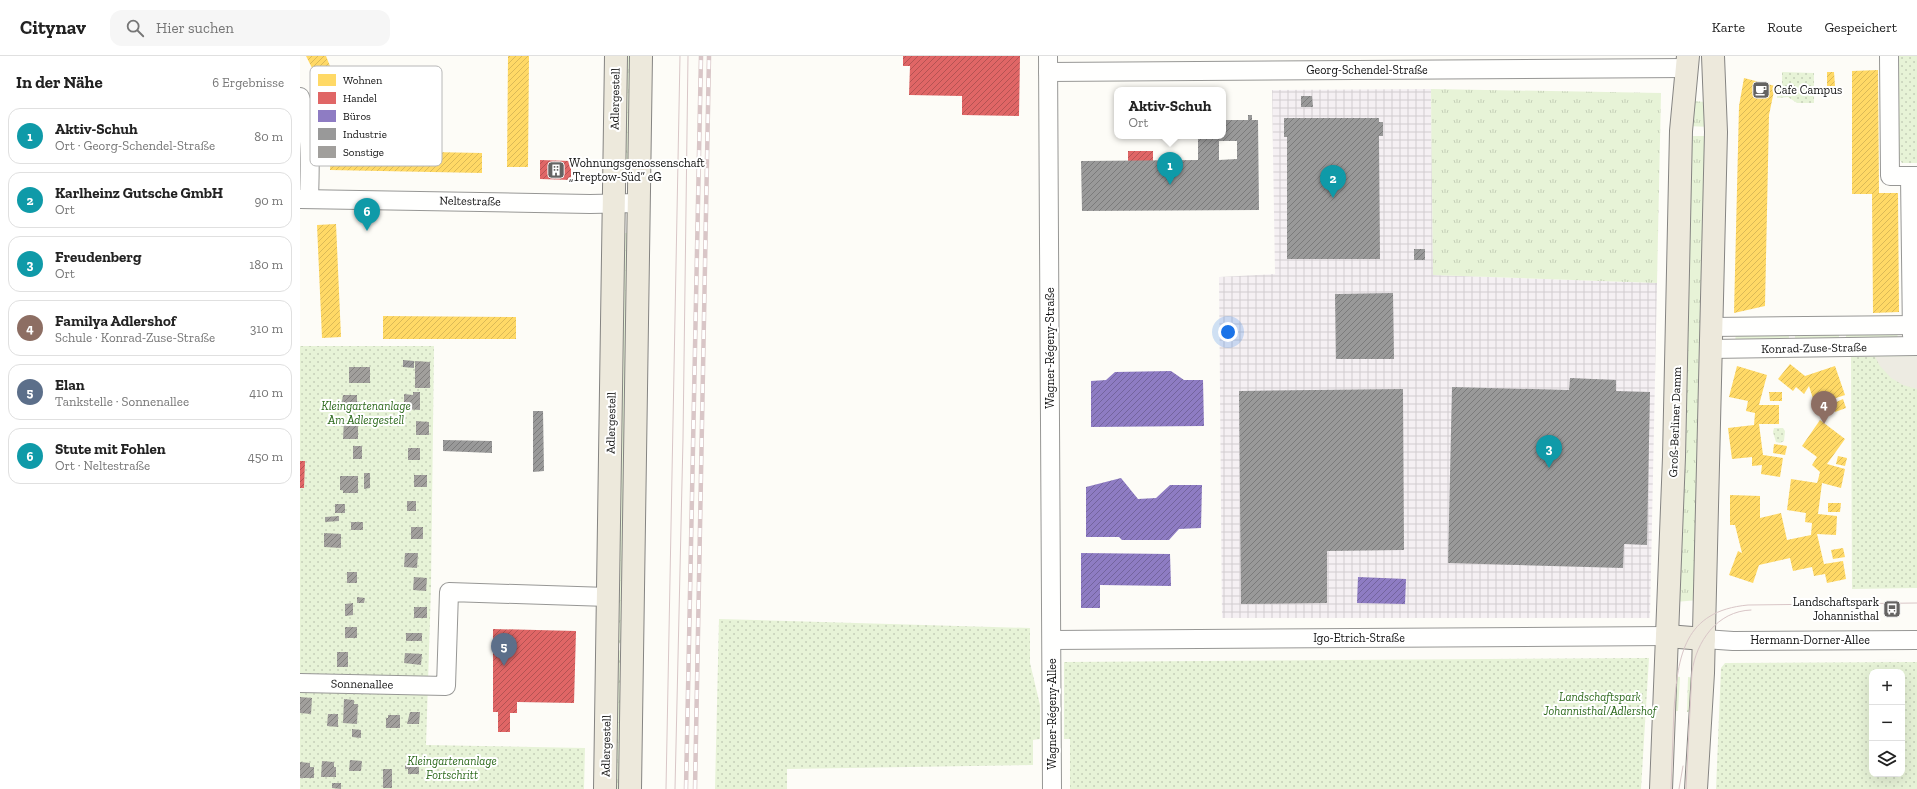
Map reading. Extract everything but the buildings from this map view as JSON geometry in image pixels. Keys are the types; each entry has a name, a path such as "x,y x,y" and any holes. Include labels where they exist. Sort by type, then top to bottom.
{"main road":[{"name":"Adlergestell","path":"605,789 616,56"},
{"name":"Adlergestell","path":"630,789 641,56"},
{"path":"1687,62 1714,63 1716,132 1704,639 1696,789"},
{"name":"Groß-Berliner Damm","path":"1661,789 1667,671 1666,636 1674,457 1680,131 1687,62"},
{"path":"1666,636 1704,639"}],"street":[{"path":"1890,56 1890,176 1913,176 1914,346"},
{"name":"Georg-Schendel-Straße","path":"1048,64 1687,62"},
{"name":"Wagner-Régeny-Straße","path":"1048,64 1052,640"},
{"path":"300,97 306,113 310,158 304,199"},
{"name":"Neltestraße","path":"304,199 614,204 639,203"},
{"name":"Konrad-Zuse-Straße","path":"1711,327 1914,324"},
{"name":"Konrad-Zuse-Straße","path":"1710,349 1914,346"},
{"name":"Sonnenallee","path":"300,683 446,686 449,592 608,597"},
{"name":"Igo-Etrich-Straße","path":"1052,640 1666,636"},
{"name":"Hermann-Dorner-Allee","path":"1704,639 1734,641 1917,640"},
{"name":"Wagner-Régeny-Allee","path":"1052,640 1052,789"}],"shaded area":[{"path":"1431,89 1433,275 1657,283 1650,618 1222,618 1219,277 1275,274 1272,90"},
{"path":"1917,356 1917,389 1903,385 1891,378 1880,366 1875,357"}],"green space":[{"path":"626,56 634,56 632,182 624,182"},
{"path":"1896,56 1917,56 1917,163 1902,163 1897,156"},
{"path":"1782,72 1814,73 1814,103 1797,103 1788,97 1777,98 1778,87 1782,88"},
{"path":"1431,89 1661,93 1657,283 1433,275"},
{"path":"1694,101 1705,102 1710,127 1687,126"},
{"path":"1687,136 1710,136 1699,600 1675,602"},
{"path":"623,233 627,233 626,286 630,311 626,642 617,644"},
{"path":"1897,333 1898,338 1846,342 1846,334"},
{"path":"1736,334 1789,334 1789,342 1735,341"},
{"path":"1795,334 1839,334 1839,342 1795,342"},
{"name":"Kleingartenanlage Am Adlergestell","path":"300,346 434,346 431,587 426,745 585,748 584,789 300,789"},
{"path":"1917,356 1917,588 1852,589 1851,357"},
{"path":"1774,428 1783,428 1785,431 1784,441 1780,443 1776,442 1773,432"},
{"path":"719,619 1030,628 1030,663 1040,705 1040,739 1033,740 1033,765 787,769 787,789 715,789"},
{"path":"625,648 623,789 615,789 618,651"},
{"name":"Landschaftspark Johannisthal/Adlershof","path":"1649,658 1641,789 1070,789 1070,739 1064,739 1064,662"},
{"path":"1917,662 1917,789 1716,789 1721,668 1725,663"},
{"path":"1673,676 1680,677 1678,711 1671,711"},
{"path":"1688,677 1696,678 1694,712 1687,712"}],"tram line":[{"path":"666,789 680,56"},
{"path":"675,789 683,439 688,56"},
{"path":"1671,789 1674,709 1678,671 1682,654 1688,639 1698,626 1710,616 1727,609 1748,605 1917,603"},
{"path":"1686,789 1692,672 1694,661 1703,639 1718,622 1728,616 1751,610"},
{"path":"1679,789 1683,766"}],"railway":[{"path":"686,789 701,56"},
{"path":"695,789 709,56"}],"place":[{"name":"Cafe Campus","path":"1761,90"},
{"name":"Wohnungsgenossenschaft „Treptow-Süd“ eG","path":"556,170"},
{"name":"Aktiv-Schuh","path":"1170,185"},
{"name":"Karlheinz Gutsche GmbH","path":"1333,198"},
{"name":"Stute mit Fohlen","path":"367,231"},
{"name":"Familya Adlershof","path":"1824,424"},
{"name":"Freudenberg","path":"1549,468"},
{"name":"Landschaftspark Johannisthal","path":"1892,609"},
{"name":"Elan","path":"504,666"}],"park label":[{"name":"Kleingartenanlage Fortschritt","path":"452,768"}]}
